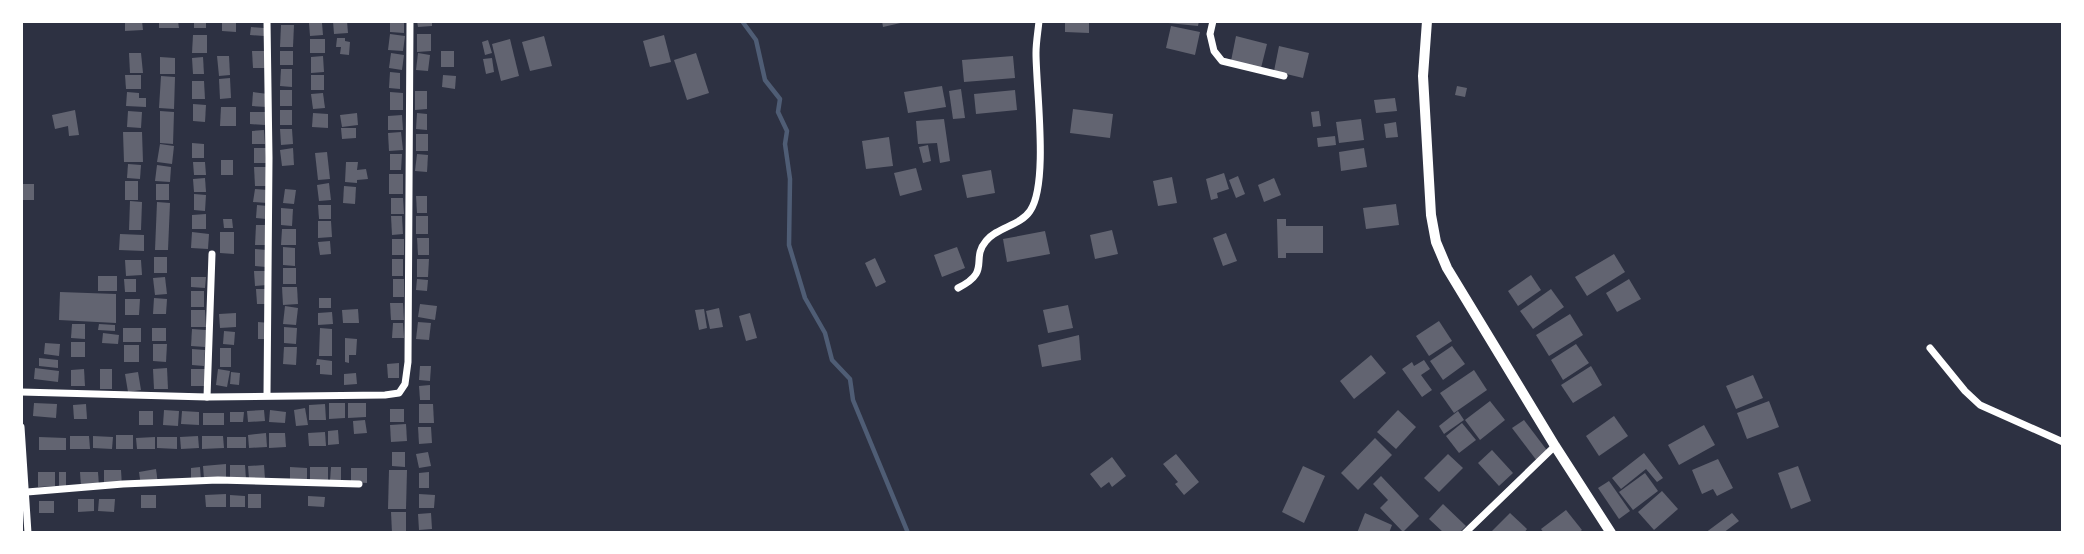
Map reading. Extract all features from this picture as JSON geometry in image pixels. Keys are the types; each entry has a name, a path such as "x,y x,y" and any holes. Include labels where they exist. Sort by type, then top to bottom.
{"street":[{"path":"267,21 267,395"},
{"path":"21,393 207,397 399,393 405,384 408,362 410,21"},
{"path":"958,288 972,281 979,270 985,241 992,234 1025,218 1037,198 1040,170 1036,49 1040,21"},
{"path":"1213,21 1210,34 1214,51 1222,61 1284,76"},
{"path":"1427,21 1423,76 1431,215 1436,242 1447,268 1611,533"},
{"path":"207,397 212,254"},
{"path":"1930,348 1980,405 2063,442"},
{"path":"21,427 29,533"},
{"path":"1465,533 1555,446"},
{"path":"27,492 218,480 359,484"}],"building":[{"path":"125,21 142,21 143,30 125,31"},
{"path":"159,21 178,21 179,28 159,28"},
{"path":"194,21 206,21 206,28 194,28"},
{"path":"222,21 236,21 236,32 222,31"},
{"path":"333,21 347,21 348,33 334,34"},
{"path":"390,21 404,21 404,33 390,32"},
{"path":"417,21 432,21 432,26 418,27"},
{"path":"882,21 905,21 905,22 883,27"},
{"path":"1065,21 1089,21 1089,33 1065,32"},
{"path":"1168,21 1199,21 1198,26"},
{"path":"309,23 322,23 323,35 310,36"},
{"path":"281,25 294,25 293,47 280,47"},
{"path":"1171,26 1200,32 1195,55 1166,48"},
{"path":"251,27 264,28 264,36 250,35"},
{"path":"390,34 405,36 403,51 388,50"},
{"path":"417,34 431,34 431,51 417,52"},
{"path":"193,35 207,35 207,53 192,53"},
{"path":"664,35 671,62 650,67 643,41"},
{"path":"544,36 552,66 530,71 522,42"},
{"path":"1236,36 1267,44 1261,68 1231,61"},
{"path":"337,38 345,38 345,41 350,42 349,55 340,54 341,47 336,47"},
{"path":"310,39 325,39 325,53 310,53"},
{"path":"510,39 519,76 501,81 492,44"},
{"path":"488,40 492,53 485,55 482,42"},
{"path":"1279,46 1309,53 1303,78 1274,71"},
{"path":"252,51 265,51 265,68 253,68"},
{"path":"280,51 293,51 293,65 280,65"},
{"path":"441,51 454,51 454,67 441,67"},
{"path":"129,53 141,53 143,73 130,73"},
{"path":"391,53 404,55 402,70 389,68"},
{"path":"418,53 430,55 428,71 416,70"},
{"path":"696,53 709,93 687,100 674,60"},
{"path":"217,56 229,56 230,75 219,76"},
{"path":"323,56 324,72 311,73 311,57"},
{"path":"1013,56 1015,78 964,82 962,60"},
{"path":"160,57 175,58 175,74 160,74"},
{"path":"203,57 204,74 193,74 192,58"},
{"path":"492,58 494,72 486,74 483,59"},
{"path":"281,69 292,69 292,87 280,86"},
{"path":"390,72 400,73 400,89 389,88"},
{"path":"125,75 141,75 141,89 126,89"},
{"path":"311,75 324,75 324,90 311,90"},
{"path":"443,75 456,76 455,89 442,87"},
{"path":"161,76 175,77 174,109 159,108"},
{"path":"230,78 231,98 220,99 219,79"},
{"path":"192,81 204,81 205,99 192,99"},
{"path":"942,86 946,107 908,113 904,92"},
{"path":"1457,86 1467,88 1465,97 1455,95"},
{"path":"961,89 965,118 953,119 949,91"},
{"path":"280,90 292,90 292,106 280,106"},
{"path":"1015,90 1017,110 976,114 974,94"},
{"path":"415,91 427,91 427,109 415,110"},
{"path":"127,92 139,93 139,98 146,98 146,107 126,106"},
{"path":"253,92 268,94 267,107 252,106"},
{"path":"390,92 403,93 403,110 390,110"},
{"path":"323,93 325,108 313,109 311,94"},
{"path":"1395,98 1397,111 1376,113 1374,100"},
{"path":"193,104 206,105 205,122 193,121"},
{"path":"221,107 236,107 236,126 220,126"},
{"path":"1073,109 1113,114 1110,138 1070,133"},
{"path":"75,110 79,135 69,136 68,126 55,129 52,115"},
{"path":"280,110 292,110 292,125 280,125"},
{"path":"128,111 142,112 141,128 127,127"},
{"path":"160,111 174,112 173,144 160,143"},
{"path":"1319,111 1321,126 1313,127 1311,112"},
{"path":"250,112 266,112 265,125 250,124"},
{"path":"313,113 328,114 328,128 312,127"},
{"path":"357,113 358,125 342,127 340,115"},
{"path":"417,113 427,114 427,130 416,129"},
{"path":"402,115 403,130 388,130 388,116"},
{"path":"944,119 950,161 940,163 937,143 918,144 916,121"},
{"path":"1361,119 1364,140 1339,143 1336,122"},
{"path":"1396,122 1398,137 1386,138 1384,124"},
{"path":"341,128 356,128 356,138 342,139"},
{"path":"280,129 292,129 293,144 281,145"},
{"path":"264,130 265,144 252,144 252,131"},
{"path":"123,132 142,132 143,162 124,162"},
{"path":"401,132 403,150 389,151 388,133"},
{"path":"416,134 428,134 428,151 416,151"},
{"path":"1335,136 1336,145 1318,147 1317,138"},
{"path":"889,137 893,166 866,169 862,141"},
{"path":"192,143 204,144 204,158 192,158"},
{"path":"160,144 174,146 172,164 157,162"},
{"path":"928,145 931,161 923,163 919,147"},
{"path":"254,148 266,148 266,163 254,163"},
{"path":"293,148 294,165 282,166 280,150"},
{"path":"1364,148 1367,167 1341,171 1339,152"},
{"path":"327,152 330,179 318,180 315,153"},
{"path":"390,154 402,154 401,170 390,170"},
{"path":"417,154 428,155 427,172 415,171"},
{"path":"221,160 233,160 233,175 221,175"},
{"path":"193,162 205,162 206,175 194,175"},
{"path":"346,162 358,162 357,170 366,169 368,179 357,180 357,183 345,182"},
{"path":"128,164 141,165 140,179 127,178"},
{"path":"157,165 171,167 170,182 155,181"},
{"path":"254,167 266,167 267,186 255,186"},
{"path":"916,168 922,190 900,196 894,173"},
{"path":"991,170 995,193 967,198 962,175"},
{"path":"1224,173 1229,189 1217,193 1218,198 1211,200 1206,179"},
{"path":"389,174 403,174 403,194 389,194"},
{"path":"1238,176 1245,194 1236,198 1229,180"},
{"path":"1172,177 1177,203 1158,206 1153,181"},
{"path":"205,178 206,192 194,192 193,179"},
{"path":"1274,178 1281,195 1264,202 1258,185"},
{"path":"125,181 138,181 138,200 125,200"},
{"path":"329,183 331,200 319,201 317,185"},
{"path":"21,184 34,184 34,200 21,200"},
{"path":"156,184 169,184 169,200 156,200"},
{"path":"344,186 356,187 355,204 343,203"},
{"path":"255,189 268,190 267,203 253,202"},
{"path":"285,189 296,190 294,204 283,203"},
{"path":"194,194 206,195 205,211 194,210"},
{"path":"416,196 427,196 427,213 417,213"},
{"path":"391,198 403,198 404,214 391,214"},
{"path":"130,201 142,202 141,230 129,230"},
{"path":"157,202 170,203 168,250 155,250"},
{"path":"1396,204 1399,225 1366,229 1363,208"},
{"path":"257,205 268,206 266,219 256,218"},
{"path":"318,205 331,205 331,219 319,219"},
{"path":"281,208 293,209 292,226 281,225"},
{"path":"206,214 206,229 192,229 192,215"},
{"path":"391,216 402,216 403,234 392,235"},
{"path":"416,216 428,216 428,234 416,234"},
{"path":"223,219 232,219 233,228 224,228"},
{"path":"1277,219 1286,219 1286,226 1323,226 1323,253 1286,253 1286,258 1278,258"},
{"path":"318,221 331,221 332,237 318,238"},
{"path":"256,225 267,225 267,245 255,245"},
{"path":"282,229 296,229 296,245 281,245"},
{"path":"1112,230 1118,254 1095,259 1090,235"},
{"path":"1045,231 1050,254 1007,262 1003,239"},
{"path":"192,232 209,234 208,249 191,248"},
{"path":"220,232 234,232 234,254 220,253"},
{"path":"1226,233 1237,261 1223,266 1213,238"},
{"path":"120,234 144,235 144,251 119,250"},
{"path":"417,238 429,238 429,255 418,255"},
{"path":"392,239 404,239 404,255 392,255"},
{"path":"330,241 331,254 320,255 318,242"},
{"path":"283,247 295,248 295,266 283,265"},
{"path":"957,247 965,268 942,277 934,255"},
{"path":"255,249 267,250 266,267 255,266"},
{"path":"1614,254 1625,272 1587,296 1575,277"},
{"path":"154,257 167,257 167,273 154,273"},
{"path":"875,258 886,282 876,287 865,263"},
{"path":"392,259 403,259 403,276 392,276"},
{"path":"417,259 429,259 428,277 417,277"},
{"path":"125,260 141,260 142,275 126,276"},
{"path":"283,268 296,268 296,284 283,284"},
{"path":"254,271 266,271 267,285 255,286"},
{"path":"1531,275 1541,290 1518,306 1508,291"},
{"path":"98,276 117,276 117,291 98,291"},
{"path":"165,277 167,294 155,295 153,278"},
{"path":"191,277 206,277 205,288 191,287"},
{"path":"124,279 136,279 136,292 125,292"},
{"path":"393,279 404,279 404,297 393,297"},
{"path":"417,279 428,280 427,291 416,290"},
{"path":"1629,279 1641,299 1617,312 1606,293"},
{"path":"282,287 297,287 298,304 283,305"},
{"path":"256,289 266,289 267,304 257,304"},
{"path":"1551,289 1564,307 1533,329 1520,311"},
{"path":"191,291 204,291 204,307 191,307"},
{"path":"60,292 116,294 116,323 59,320"},
{"path":"154,298 167,299 166,314 153,314"},
{"path":"319,298 331,298 331,308 319,308"},
{"path":"125,299 140,299 139,315 125,315"},
{"path":"390,303 403,303 404,320 391,320"},
{"path":"420,304 437,306 435,320 418,317"},
{"path":"1068,305 1073,328 1048,333 1043,310"},
{"path":"285,306 298,308 296,325 283,324"},
{"path":"719,308 723,327 710,329 706,311"},
{"path":"358,309 359,323 343,323 342,310"},
{"path":"704,309 707,328 699,330 695,310"},
{"path":"191,310 205,310 206,327 191,327"},
{"path":"332,312 333,324 318,325 318,313"},
{"path":"236,313 236,327 220,328 219,314"},
{"path":"750,313 757,338 746,341 739,316"},
{"path":"1570,314 1583,335 1549,356 1536,335"},
{"path":"1439,321 1452,341 1429,356 1416,336"},
{"path":"258,322 270,323 269,339 258,339"},
{"path":"418,322 431,323 429,340 416,339"},
{"path":"393,323 403,323 404,338 392,338"},
{"path":"72,324 85,324 85,339 71,338"},
{"path":"99,324 115,325 115,331 98,330"},
{"path":"284,327 297,328 296,344 284,343"},
{"path":"123,328 141,328 141,342 123,342"},
{"path":"152,328 166,328 166,341 152,341"},
{"path":"320,328 332,329 332,356 319,356"},
{"path":"192,329 206,330 205,347 191,346"},
{"path":"224,331 235,332 234,345 223,344"},
{"path":"103,333 119,335 118,344 102,343"},
{"path":"1079,335 1081,360 1042,367 1038,345"},
{"path":"345,338 357,339 356,355 349,355 349,363 345,362"},
{"path":"71,342 85,342 85,357 71,357"},
{"path":"45,343 60,344 59,356 44,354"},
{"path":"153,344 167,344 166,362 153,361"},
{"path":"1576,344 1589,363 1563,380 1551,360"},
{"path":"124,345 139,345 139,362 124,362"},
{"path":"1452,346 1465,364 1443,380 1430,361"},
{"path":"284,347 297,347 296,365 283,364"},
{"path":"220,348 231,348 231,367 220,367"},
{"path":"192,349 205,350 204,366 192,365"},
{"path":"1371,355 1386,373 1354,399 1340,381"},
{"path":"39,358 58,360 58,368 39,366"},
{"path":"317,359 332,361 332,375 320,374 320,365 316,365"},
{"path":"1424,360 1430,369 1421,375 1432,390 1422,397 1402,369 1412,362 1414,366"},
{"path":"399,363 399,378 388,378 387,364"},
{"path":"420,366 431,366 430,381 419,380"},
{"path":"1591,366 1602,385 1573,403 1561,385"},
{"path":"35,368 59,371 58,382 34,379"},
{"path":"167,368 168,389 154,389 153,369"},
{"path":"84,369 85,386 71,386 71,370"},
{"path":"100,369 112,369 112,389 100,389"},
{"path":"191,369 205,369 205,386 191,386"},
{"path":"218,369 230,371 227,387 216,385"},
{"path":"1474,370 1487,390 1454,413 1440,393"},
{"path":"138,372 141,390 128,392 125,374"},
{"path":"231,372 240,373 239,385 230,384"},
{"path":"356,373 357,384 344,385 344,374"},
{"path":"1753,375 1763,398 1736,409 1726,386"},
{"path":"430,385 430,400 420,400 419,386"},
{"path":"1490,401 1505,420 1480,440 1465,420"},
{"path":"1769,401 1779,427 1747,439 1737,413"},
{"path":"34,403 57,404 56,418 33,416"},
{"path":"329,403 345,403 345,418 329,419"},
{"path":"348,403 366,403 366,417 348,418"},
{"path":"86,404 87,419 74,419 73,405"},
{"path":"325,404 326,420 309,420 309,405"},
{"path":"419,404 433,404 434,423 419,423"},
{"path":"305,408 308,425 296,426 294,410"},
{"path":"390,409 404,409 404,422 390,422"},
{"path":"164,410 179,411 178,426 163,425"},
{"path":"264,410 265,421 248,422 247,411"},
{"path":"270,410 286,412 285,423 269,422"},
{"path":"1398,410 1416,427 1396,449 1377,432"},
{"path":"139,411 153,411 153,425 139,425"},
{"path":"182,411 199,412 199,425 181,424"},
{"path":"1458,411 1464,420 1444,434 1439,426"},
{"path":"230,412 244,412 243,422 230,422"},
{"path":"203,413 224,413 224,425 203,425"},
{"path":"1614,416 1628,436 1599,456 1586,436"},
{"path":"365,420 367,433 354,434 353,421"},
{"path":"1524,420 1549,453 1537,461 1512,428"},
{"path":"1462,423 1476,440 1459,453 1446,436"},
{"path":"406,424 407,441 391,442 390,425"},
{"path":"1704,425 1715,445 1679,465 1668,445"},
{"path":"418,427 431,427 432,443 419,444"},
{"path":"338,430 339,444 328,445 328,431"},
{"path":"325,432 326,446 309,446 308,433"},
{"path":"266,433 267,447 249,448 248,435"},
{"path":"269,433 285,433 286,447 269,448"},
{"path":"116,435 133,435 133,449 116,449"},
{"path":"70,436 89,436 90,449 70,449"},
{"path":"93,436 113,437 112,449 93,448"},
{"path":"198,436 199,448 181,449 180,437"},
{"path":"202,436 223,436 224,448 202,449"},
{"path":"39,437 66,438 66,450 39,450"},
{"path":"155,437 155,449 137,449 136,438"},
{"path":"157,437 177,437 177,449 157,448"},
{"path":"227,437 246,437 246,448 227,448"},
{"path":"1375,438 1392,455 1358,490 1341,473"},
{"path":"1492,450 1513,473 1499,486 1478,463"},
{"path":"392,452 405,452 405,467 392,466"},
{"path":"428,452 431,466 419,468 416,454"},
{"path":"1644,453 1663,478 1657,482 1646,469 1621,489 1612,478"},
{"path":"1176,454 1199,482 1184,495 1175,484 1178,482 1163,464"},
{"path":"1448,454 1463,468 1439,492 1424,478"},
{"path":"1112,457 1126,476 1112,487 1109,482 1101,488 1090,474"},
{"path":"1718,459 1733,488 1717,496 1713,489 1702,494 1692,470"},
{"path":"226,464 226,478 204,479 203,466"},
{"path":"230,465 245,465 246,479 230,479"},
{"path":"264,465 265,479 249,479 248,466"},
{"path":"1303,466 1325,476 1304,523 1282,512"},
{"path":"1798,466 1811,501 1791,509 1778,473"},
{"path":"200,467 201,480 191,481 191,468"},
{"path":"290,467 307,468 307,480 290,480"},
{"path":"310,467 328,467 328,481 310,481"},
{"path":"331,467 341,467 341,482 330,481"},
{"path":"351,468 367,468 367,483 351,482"},
{"path":"156,469 158,484 141,486 139,472"},
{"path":"104,470 121,470 122,487 104,487"},
{"path":"389,470 407,470 406,509 388,509"},
{"path":"38,472 55,472 55,486 38,487"},
{"path":"59,472 66,472 66,487 59,487"},
{"path":"80,472 98,472 99,486 81,487"},
{"path":"429,472 429,488 419,488 419,473"},
{"path":"1645,473 1658,491 1633,510 1619,492"},
{"path":"1381,476 1419,516 1403,532 1380,508 1388,500 1373,484"},
{"path":"1609,481 1630,511 1619,519 1598,488"},
{"path":"1662,491 1678,509 1654,530 1638,512"},
{"path":"226,494 226,507 206,507 205,495"},
{"path":"248,494 261,494 261,508 248,508"},
{"path":"419,494 435,495 434,508 419,508"},
{"path":"141,495 156,495 156,508 141,508"},
{"path":"230,495 245,496 245,507 230,507"},
{"path":"308,496 325,497 324,507 308,506"},
{"path":"78,499 94,499 94,511 78,512"},
{"path":"99,499 115,499 114,512 98,511"},
{"path":"39,501 54,501 54,513 39,513"},
{"path":"1443,504 1466,526 1459,533 1444,533 1429,519"},
{"path":"1566,510 1582,530 1578,533 1544,533 1541,529"},
{"path":"391,512 406,512 406,533 392,533"},
{"path":"431,513 432,529 419,530 418,514"},
{"path":"1365,513 1392,525 1389,533 1357,533"},
{"path":"1510,513 1527,529 1524,533 1490,533"},
{"path":"1732,513 1739,521 1723,533 1705,533"}],"waterway":[{"path":"742,21 756,40 765,80 780,99 778,112 787,131 785,144 790,179 789,245 805,298 825,333 832,360 850,379 853,400 908,533"}]}
